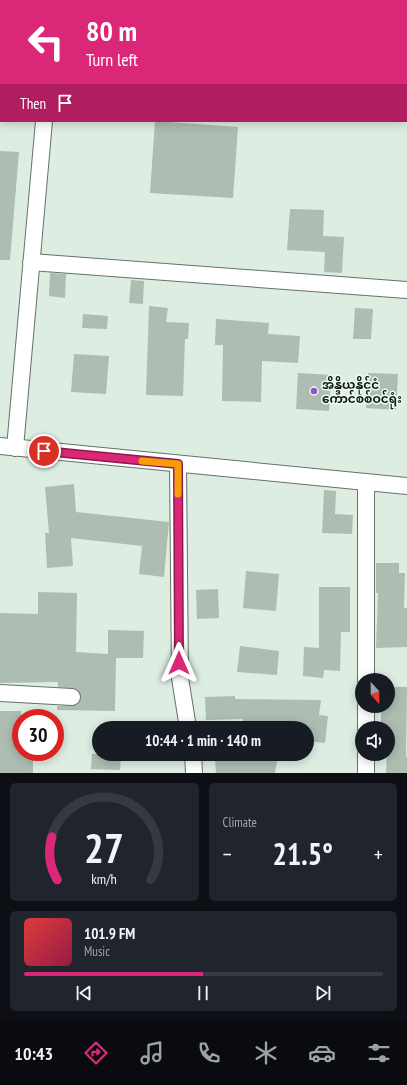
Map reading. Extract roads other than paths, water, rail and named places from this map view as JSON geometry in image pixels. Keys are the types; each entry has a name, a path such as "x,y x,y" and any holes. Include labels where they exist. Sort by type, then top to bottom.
{"street":[{"path":"44,122 31,262 7,447 407,486"},
{"path":"31,262 407,290"},
{"path":"178,464 180,678 187,721"},
{"path":"366,482 366,673"},
{"path":"0,692 72,697"},
{"path":"193,761 194,773"},
{"path":"366,761 366,773"}],"place":[{"name":"အိန္ဒိယနိုင်ငံ ကောင်စစ်ဝင်ရုံး","path":"314,391"}]}
